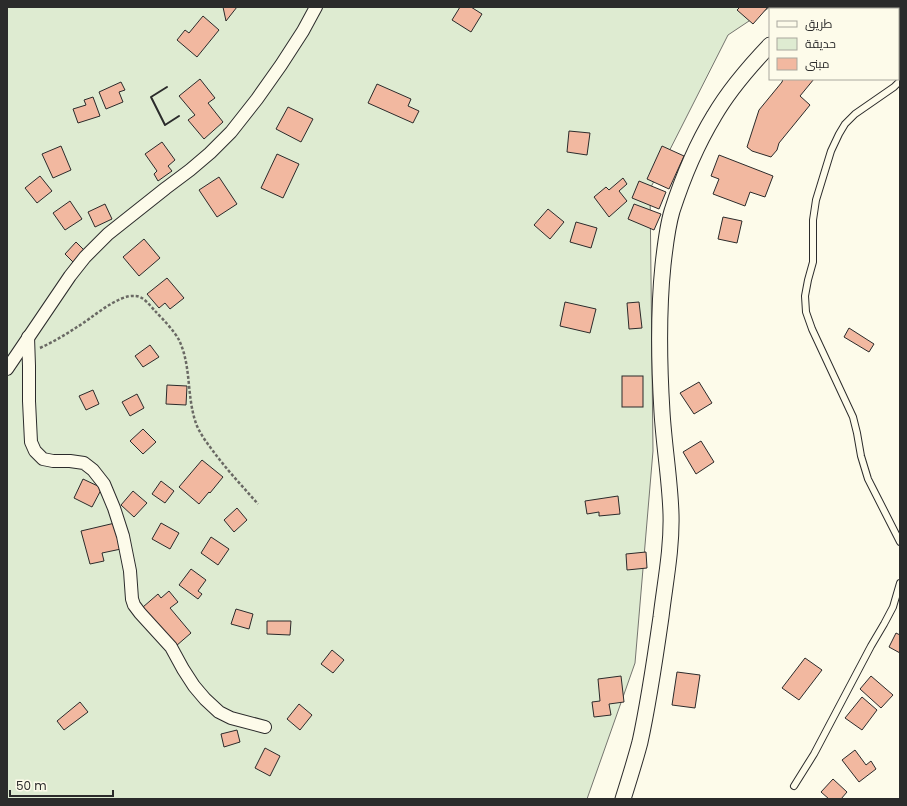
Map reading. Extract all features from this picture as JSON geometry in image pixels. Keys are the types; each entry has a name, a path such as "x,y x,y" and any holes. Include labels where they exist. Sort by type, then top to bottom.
{"street":[{"path":"7,369 70,276 85,257 108,234 190,170 231,132 281,65 303,31 316,7"},
{"path":"623,799 640,743 646,713 669,555 671,516 669,478 662,413 659,323 666,242 672,212 698,146 714,116 740,79 769,46"},
{"path":"28,337 31,442 35,451 43,459 84,463 93,470 104,484 123,536 130,571 132,599 134,605 171,647 194,686 205,699 219,712 231,718 265,727"}],"lane":[{"path":"900,81 889,91 855,114 845,124 831,151 816,200 813,220 813,262 805,296 806,312 812,330 853,417 868,479 900,542"},
{"path":"794,786 814,754 893,607 900,583"}],"path":[{"path":"29,353 50,343 77,327 115,302 128,296 142,298 178,338 183,350 190,396 197,426 217,456 235,479 258,504"}],"green space":[{"path":"7,7 770,7 728,35 650,189 653,451 635,663 587,799 7,799"}],"building":[{"path":"223,7 237,7 226,21"},
{"path":"460,7 471,7 482,14 471,32 452,20"},
{"path":"740,7 768,7 753,24 737,10"},
{"path":"203,16 219,30 197,57 177,40 185,30 189,33"},
{"path":"200,79 215,98 208,103 223,122 204,139 188,120 195,115 179,96"},
{"path":"783,80 813,80 800,96 810,105 779,143 777,150 771,157 752,151 747,147 759,110"},
{"path":"121,82 125,90 119,92 123,102 106,109 99,92"},
{"path":"377,84 411,99 408,106 419,111 413,123 368,103"},
{"path":"93,97 100,116 78,123 73,109 86,105 84,100"},
{"path":"288,107 313,119 301,142 276,129"},
{"path":"569,131 590,133 587,155 567,152"},
{"path":"162,142 175,160 168,166 172,171 158,181 154,174 157,171 145,154"},
{"path":"61,146 71,170 53,178 42,154"},
{"path":"662,146 684,156 669,189 647,179"},
{"path":"277,154 299,164 283,198 261,188"},
{"path":"719,155 773,176 765,197 750,192 745,206 713,194 719,179 711,176"},
{"path":"40,176 52,191 37,203 25,188"},
{"path":"219,177 237,204 217,217 199,190"},
{"path":"623,178 627,184 619,191 627,201 609,217 594,197 606,187 609,190"},
{"path":"639,181 666,192 659,209 632,198"},
{"path":"70,201 82,219 65,230 53,213"},
{"path":"105,204 112,219 95,227 88,212"},
{"path":"634,204 661,214 654,230 628,219"},
{"path":"548,209 564,222 550,239 534,225"},
{"path":"723,217 742,221 737,243 718,239"},
{"path":"576,222 597,228 591,248 570,242"},
{"path":"144,239 160,258 139,276 123,257"},
{"path":"76,242 86,252 75,264 65,254"},
{"path":"167,278 184,298 170,309 165,303 159,308 147,294"},
{"path":"565,302 596,309 590,333 560,326"},
{"path":"639,302 642,328 629,329 627,303"},
{"path":"849,328 874,344 869,352 844,337"},
{"path":"150,345 159,357 143,367 135,356"},
{"path":"622,376 643,376 643,407 622,407"},
{"path":"699,382 712,403 694,414 680,393"},
{"path":"167,385 187,386 186,405 166,404"},
{"path":"93,390 99,404 86,410 79,396"},
{"path":"137,394 144,408 130,416 122,402"},
{"path":"143,429 156,442 143,454 130,441"},
{"path":"701,441 714,462 696,474 683,452"},
{"path":"202,460 223,477 199,504 179,487"},
{"path":"83,479 102,488 92,507 74,498"},
{"path":"161,481 174,491 165,503 152,494"},
{"path":"133,491 147,503 134,517 121,505"},
{"path":"618,496 620,514 599,516 599,512 587,514 585,501"},
{"path":"237,508 247,520 234,532 224,520"},
{"path":"115,523 121,549 102,553 104,561 90,564 81,531"},
{"path":"161,523 179,533 170,549 152,539"},
{"path":"211,537 229,549 218,565 201,553"},
{"path":"646,552 647,568 627,570 626,554"},
{"path":"191,569 206,580 198,591 202,594 198,599 179,585"},
{"path":"169,591 178,602 170,608 191,633 176,646 143,607 158,594 161,598"},
{"path":"236,609 253,614 249,629 231,624"},
{"path":"267,621 291,621 290,635 267,634"},
{"path":"896,633 900,635 900,653 889,647"},
{"path":"332,650 344,660 333,673 321,664"},
{"path":"805,658 822,670 799,700 782,688"},
{"path":"677,672 700,675 695,708 672,705"},
{"path":"621,676 624,702 609,704 611,715 594,717 592,702 600,701 598,679"},
{"path":"871,676 893,695 881,708 860,689"},
{"path":"862,697 877,710 862,730 845,718"},
{"path":"80,702 88,712 64,730 57,721"},
{"path":"299,704 312,715 300,730 287,719"},
{"path":"237,730 240,742 224,747 221,734"},
{"path":"265,748 280,756 270,776 255,768"},
{"path":"855,750 866,765 871,761 876,769 859,782 842,760"},
{"path":"833,779 847,792 841,799 829,799 821,792"}],"wall":[{"path":"167,87 151,97 165,125 179,116"}]}
